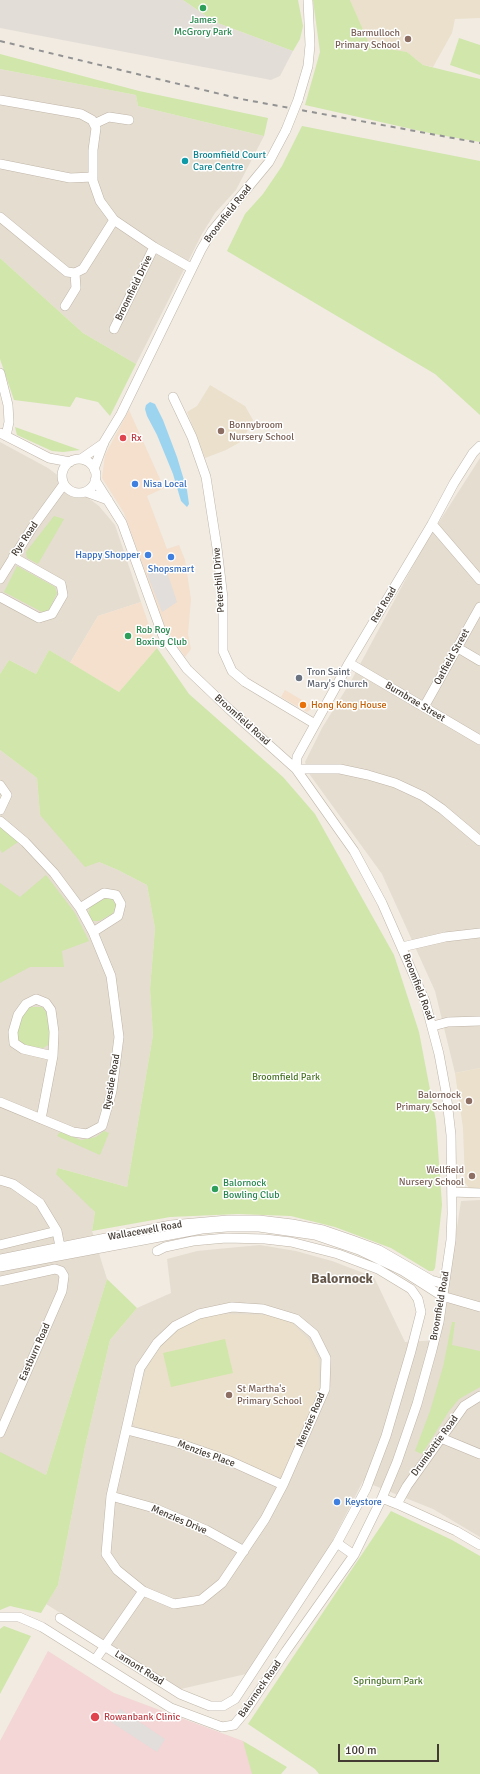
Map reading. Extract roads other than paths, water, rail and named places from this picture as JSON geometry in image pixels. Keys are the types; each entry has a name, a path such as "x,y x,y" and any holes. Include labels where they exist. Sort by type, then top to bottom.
{"street":[{"name":"Broomfield Road","path":"94,468 104,442 121,414 191,268 212,231 269,162 286,130 298,100 308,66 310,45 308,0"},
{"path":"0,100 81,114 92,120 96,128 93,150 93,181 100,201 114,220 154,247 191,268"},
{"path":"94,124 109,117 128,120"},
{"path":"0,164 70,178 93,177"},
{"path":"0,218 66,272 75,273 83,269 114,220"},
{"name":"Broomfield Drive","path":"114,329 154,247"},
{"path":"65,306 76,288 75,273"},
{"path":"0,372 8,405 9,422 3,435 49,458 70,462 81,459 88,462 94,468 95,480 93,486 86,492"},
{"name":"Petershill Drive","path":"173,397 192,438 206,477 218,548 223,598 223,651 232,671 245,682 315,724"},
{"name":"Broomfield Road","path":"81,459 104,442"},
{"name":"Red Road","path":"296,769 297,757 315,724 473,452 480,446"},
{"path":"49,458 63,472"},
{"path":"70,462 63,472 64,484 72,492"},
{"name":"Broomfield Road","path":"95,480 122,523 163,636 187,669 296,769 354,851 382,903 402,947 425,1001 433,1026 446,1092 451,1135 451,1240 439,1322 417,1404 397,1462 382,1498"},
{"name":"Rye Road","path":"1,575 64,484"},
{"path":"52,500 72,492 86,492 108,500"},
{"path":"432,524 480,580"},
{"path":"0,596 39,618 52,614 62,595 61,584 13,557"},
{"name":"Oatfield Street","path":"424,707 480,607"},
{"path":"458,648 480,661"},
{"name":"Burnbrae Street","path":"350,663 480,740"},
{"path":"296,769 340,769 368,775 395,784 422,796 480,841"},
{"path":"0,785 7,795 0,810"},
{"name":"Ryeside Road","path":"0,821 25,842 54,873 80,908 93,932 111,976 119,1037 112,1091 108,1110 102,1126 87,1134 73,1132 0,1102"},
{"path":"80,908 104,893 116,895 121,904 118,916 93,932"},
{"path":"402,947 445,937 480,933"},
{"path":"41,1119 52,1056 54,1032 51,1010 46,1003 36,999 26,1004 18,1015 14,1032 14,1043 22,1049 52,1056"},
{"path":"433,1026 448,1022 480,1022"},
{"path":"0,1180 13,1184 40,1203 57,1231 61,1251"},
{"path":"452,1192 480,1193"},
{"name":"Wallacewell Road","path":"0,1259 202,1229 227,1227 292,1227 323,1230 379,1250 432,1280 444,1284"},
{"path":"291,1242 292,1227"},
{"name":"Wallacewell Road","path":"292,1227 359,1250 403,1271 442,1296 480,1307"},
{"path":"0,1244 57,1231"},
{"name":"Wallacewell Road","path":"156,1251 165,1247 193,1241 226,1238 265,1239 291,1242 338,1254 378,1269 411,1289 418,1299"},
{"name":"Wallacewell Road","path":"0,1267 61,1251"},
{"name":"Eastburn Road","path":"0,1280 55,1269 61,1271 64,1276 62,1291 0,1433"},
{"name":"Broomfield Road","path":"366,1488 386,1436 411,1351 421,1312 418,1299"},
{"name":"Menzies Road","path":"232,1307 263,1309 296,1319 314,1334 326,1358 325,1389 283,1485 265,1519 222,1583 201,1600 174,1604 143,1591 117,1570 106,1554 106,1537 111,1496 127,1430 140,1368 157,1343 175,1326 199,1314 232,1307"},
{"name":"Drumbottie Road","path":"397,1504 407,1486 464,1406 480,1396"},
{"name":"Menzies Place","path":"127,1430 185,1445 230,1461 283,1485"},
{"path":"441,1438 480,1454"},
{"name":"Balornock Road","path":"223,1706 235,1699 337,1543 366,1488"},
{"name":"Menzies Drive","path":"111,1496 154,1508 206,1530 244,1551"},
{"path":"382,1498 456,1531 480,1545"},
{"name":"Balornock Road","path":"0,1617 20,1617 37,1625 171,1708 222,1727 234,1725 246,1712 286,1651 354,1555 382,1498"},
{"path":"337,1543 354,1555"},
{"path":"95,1660 143,1591"},
{"name":"Lamont Road","path":"60,1618 180,1694 210,1706 223,1706"}],"water":[{"path":"150,402 155,404 163,420 177,457 187,490 189,504 187,507 181,501 173,474 157,435 147,416 145,409 146,405"}],"railway":[{"path":"0,41 241,99 480,143"}],"place":[{"name":"James McGrory Park","path":"203,8"},
{"name":"Barmulloch Primary School","path":"408,39"},
{"name":"Broomfield Court Care Centre","path":"185,161"},
{"name":"Bonnybroom Nursery School","path":"221,431"},
{"name":"Rx","path":"123,438"},
{"name":"Nisa Local","path":"135,484"},
{"name":"Happy Shopper","path":"148,555"},
{"name":"Shopsmart","path":"171,557"},
{"name":"Rob Roy Boxing Club","path":"128,636"},
{"name":"Tron Saint Mary's Church","path":"299,678"},
{"name":"Hong Kong House","path":"303,705"},
{"name":"Balornock Primary School","path":"469,1101"},
{"name":"Wellfield Nursery School","path":"472,1176"},
{"name":"Balornock Bowling Club","path":"215,1189"},
{"name":"St Martha's Primary School","path":"229,1395"},
{"name":"Keystore","path":"337,1502"},
{"name":"Rowanbank Clinic","path":"95,1717"}],"district":[{"name":"Balornock","path":"342,1279"}],"park label":[{"name":"Broomfield Park","path":"286,1077"},
{"name":"Springburn Park","path":"388,1681"}]}
